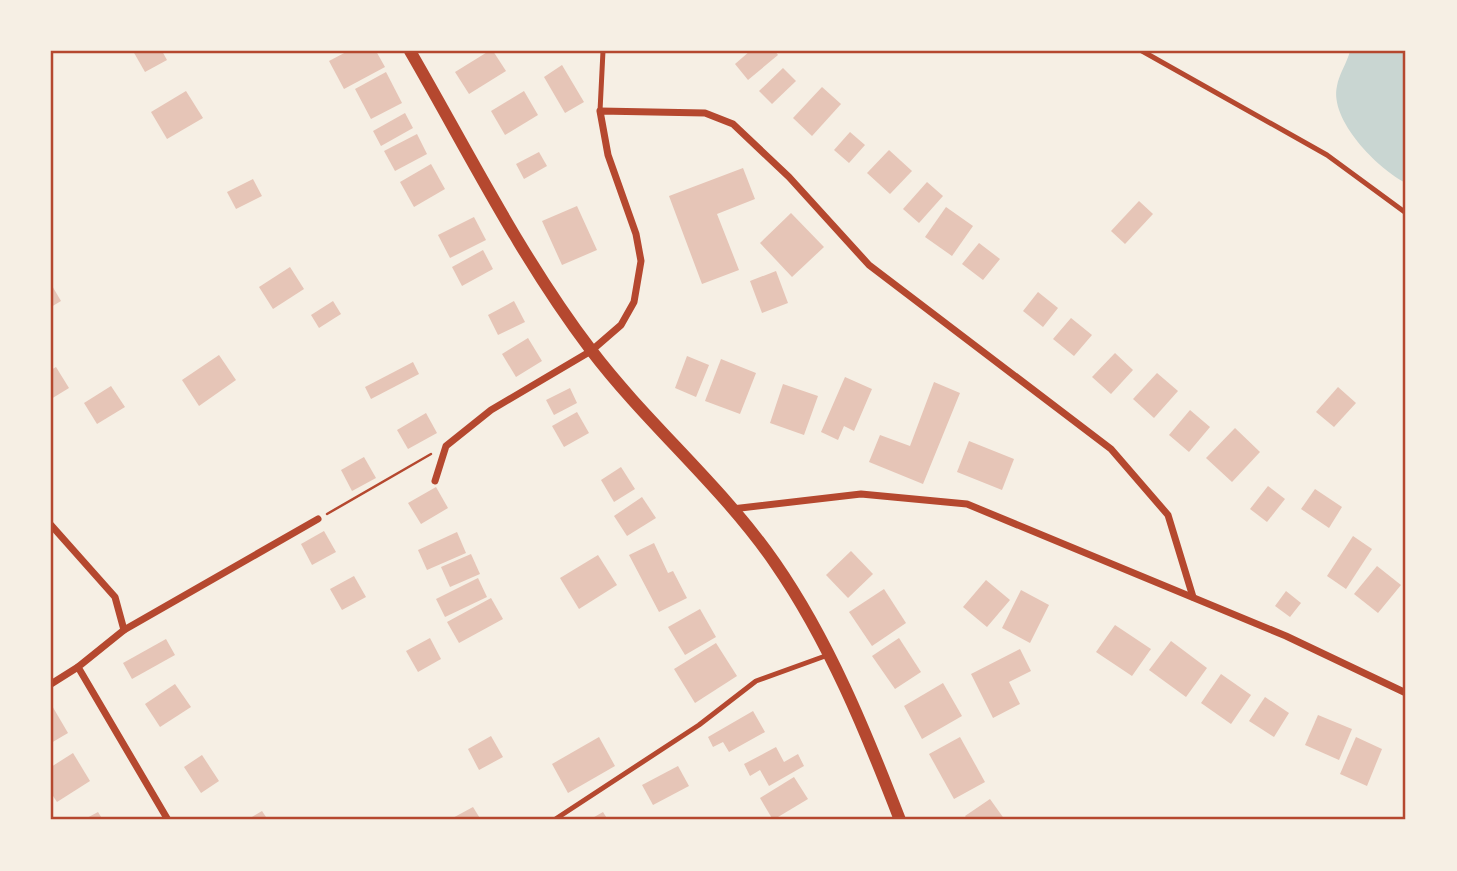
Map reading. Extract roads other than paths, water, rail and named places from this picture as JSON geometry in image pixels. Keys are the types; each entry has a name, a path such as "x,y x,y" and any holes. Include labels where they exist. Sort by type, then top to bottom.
{"street":[{"path":"410,51 545,284 591,351 732,509 775,562 828,655 874,754 900,820"},
{"path":"435,481 446,446 491,410 591,351 621,324 635,302 641,261 636,234 608,155 600,111 705,113 733,124 789,177 869,265 1111,449 1168,515 1193,597"},
{"path":"732,509 860,494 967,504 1286,636 1406,693"},
{"path":"51,684 78,667 124,630 318,519"},
{"path":"51,525 115,597 124,630"},
{"path":"78,667 168,820"}],"lane":[{"path":"600,111 603,51"},
{"path":"1142,51 1327,155 1406,213"},
{"path":"554,820 699,725 756,681 828,655"}]}
